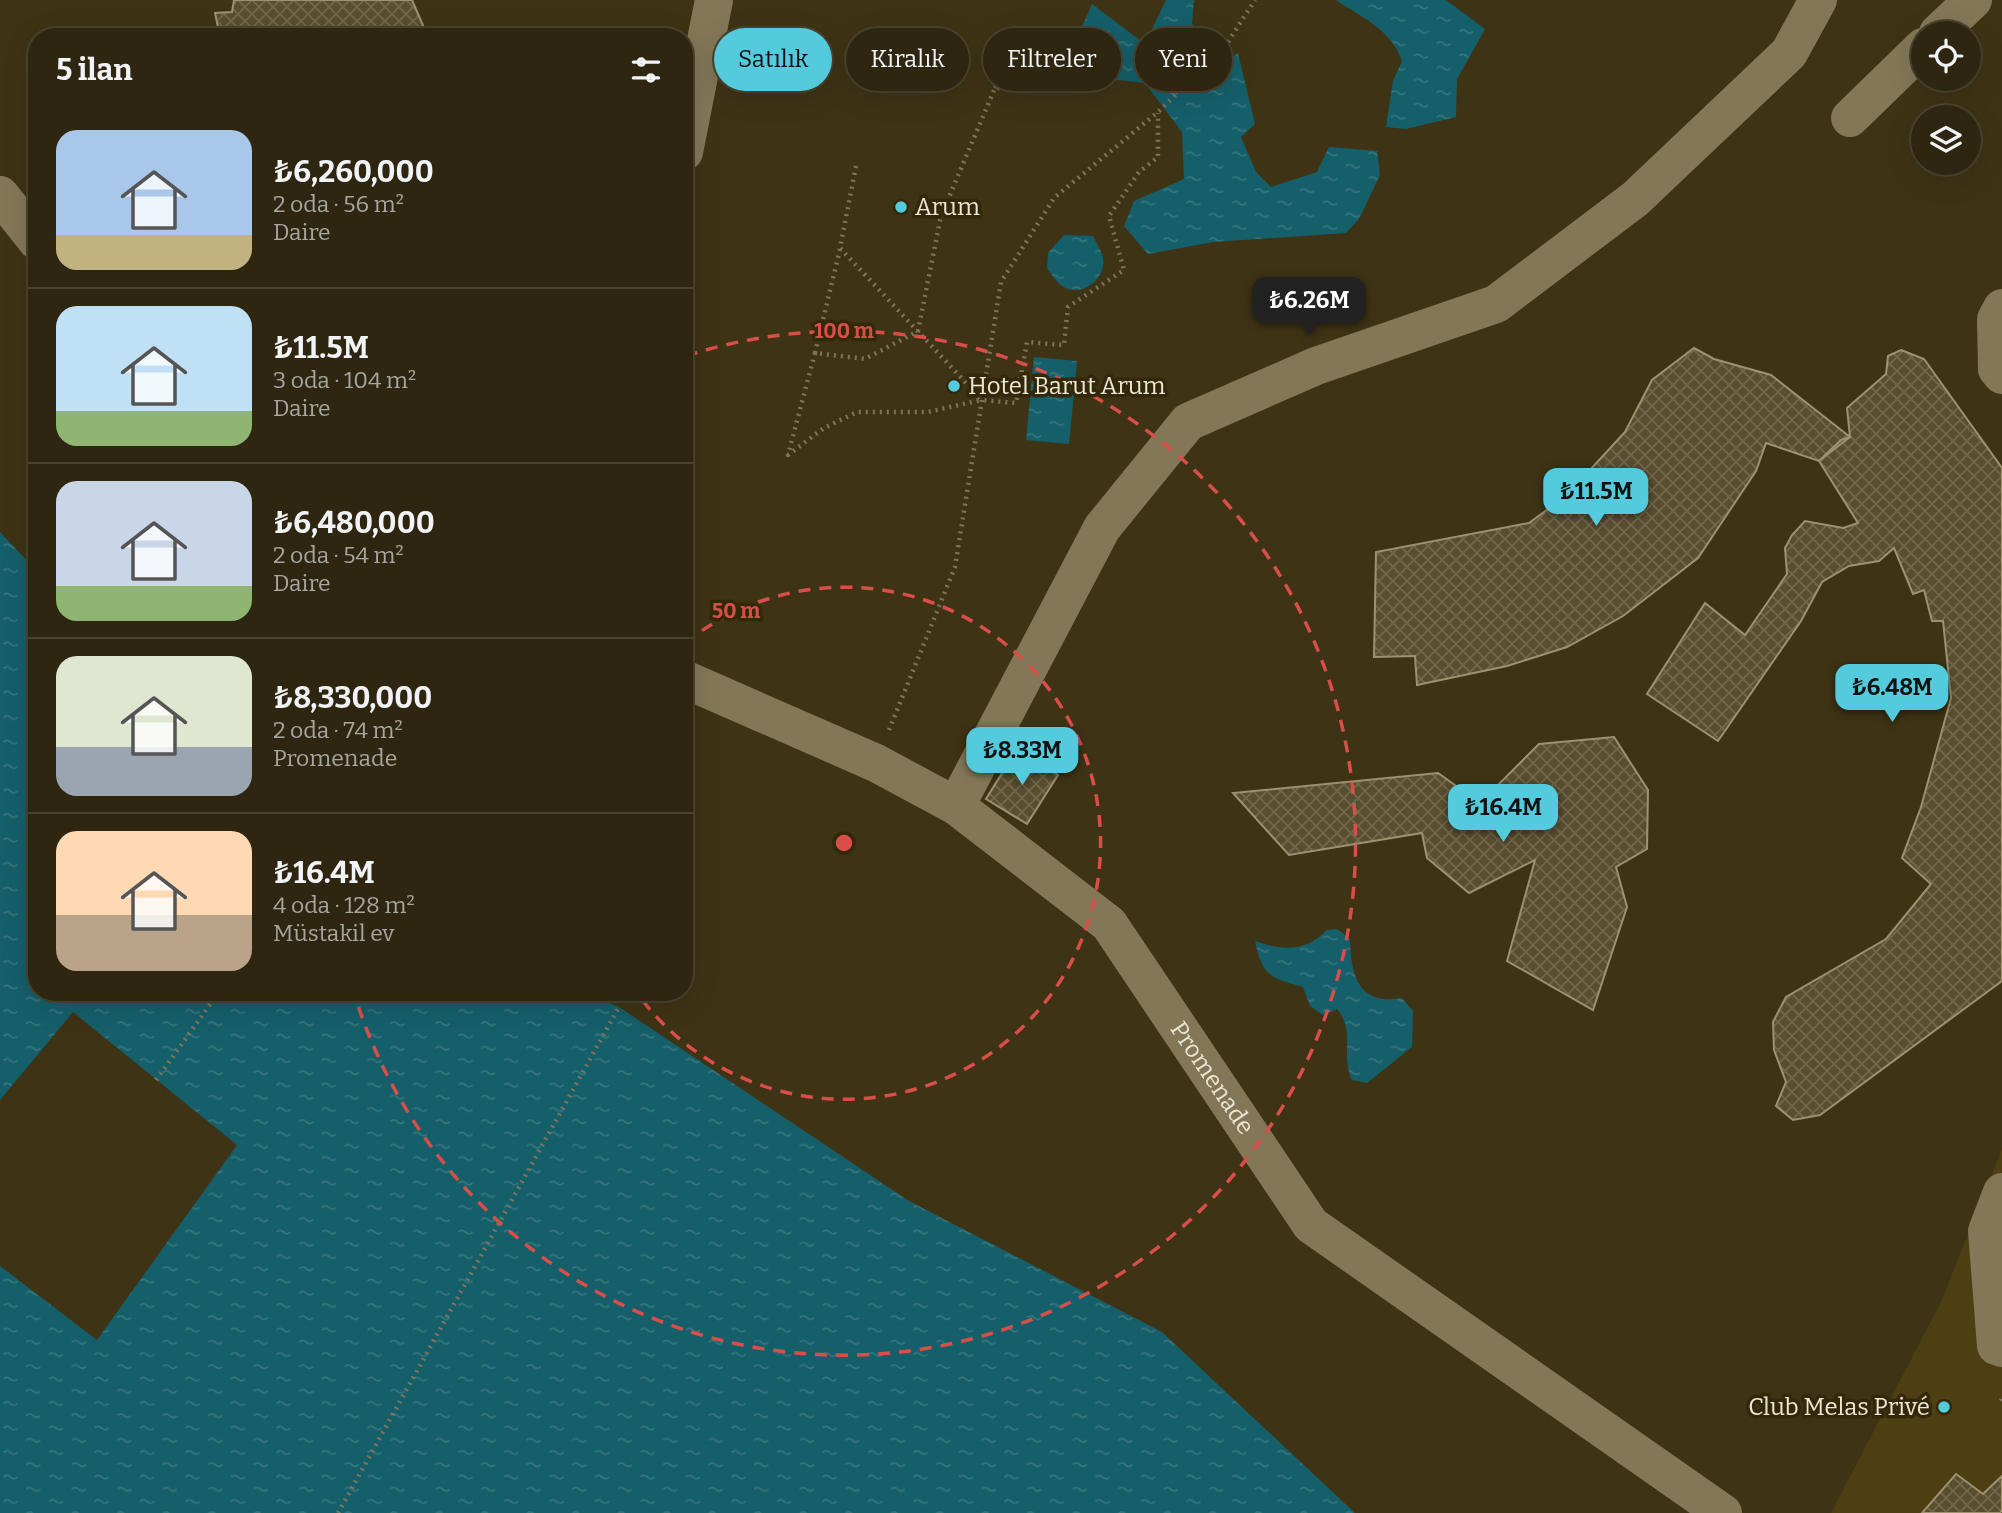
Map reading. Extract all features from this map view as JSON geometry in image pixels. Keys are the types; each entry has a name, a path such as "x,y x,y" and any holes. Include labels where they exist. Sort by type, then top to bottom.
{"street":[{"path":"693,106 714,0"},
{"path":"956,806 1102,528 1188,422 1316,366 1496,304 1635,199 1788,53 1818,0"},
{"path":"1951,21 1973,0"},
{"path":"1850,118 1911,59"},
{"path":"0,195 28,230"},
{"path":"2002,308 1996,319 1997,369 2002,375"},
{"name":"Promenade","path":"693,683 876,763 956,806 1109,924 1311,1225 1723,1513"},
{"path":"2002,1192 1987,1231 1991,1311 1996,1346 2002,1348"}],"path":[{"path":"876,763 955,568 1001,282 1054,198 1158,112 1224,48 1255,0"},
{"path":"1016,57 1037,87 1027,87 995,88 1016,57"},
{"path":"918,331 941,216 994,91"},
{"path":"856,166 840,248 788,455 824,428 857,412 928,412 982,400 1016,403 1027,342 1063,345 1068,307 1124,270 1109,216 1139,173 1158,157 1158,112"},
{"path":"840,248 982,400"},
{"path":"815,353 865,359 918,331"},
{"path":"156,1080 213,1001"},
{"path":"338,1513 619,1007"}],"shaded area":[{"name":"Club Melas Privé","path":"2002,1149 2002,1513 1831,1513 1941,1302"}],"water":[{"path":"1166,0 1194,0 1192,24 1194,28 1153,28"},
{"path":"1336,0 1446,0 1485,29 1457,79 1456,117 1406,129 1386,127 1393,81 1402,61 1391,41 1383,33"},
{"path":"1092,4 1135,36 1135,82 1121,80 1121,28 1082,28"},
{"path":"1238,53 1255,124 1241,137 1256,172 1271,187 1317,172 1329,147 1377,151 1380,175 1359,219 1346,233 1213,242 1148,254 1124,226 1134,201 1184,179 1182,132 1151,91 1232,91 1232,58"},
{"path":"1064,235 1093,236 1102,254 1103,265 1101,273 1091,285 1077,290 1069,289 1062,286 1047,268 1048,253"},
{"path":"1034,357 1077,361 1069,444 1026,440"},
{"path":"0,532 28,562 28,1001 604,1001 619,1007 909,1201 1162,1332 1355,1513 0,1513"},
{"path":"1337,929 1350,939 1355,975 1366,992 1387,999 1402,998 1413,1011 1412,1047 1367,1083 1352,1080 1347,1062 1346,1026 1337,1009 1323,1015 1310,1006 1303,987 1270,974 1261,962 1255,941 1275,947 1293,948 1310,942 1327,930"}],"pier":[{"path":"73,1012 237,1145 97,1340 0,1266 0,1100"}],"building":[{"path":"234,0 412,0 424,28 218,28 215,13 232,12"},
{"path":"1694,348 1714,359 1771,375 1850,437 1819,461 1766,443 1756,471 1698,558 1623,616 1567,647 1507,666 1417,685 1415,656 1374,657 1376,552 1529,523 1567,495 1625,432 1652,380"},
{"path":"1901,350 1924,359 2002,468 2002,981 1820,1115 1793,1120 1776,1106 1786,1082 1774,1050 1773,1022 1786,997 1886,939 1931,884 1902,858 1921,807 1951,698 1943,621 1932,621 1924,590 1913,594 1894,548 1879,561 1849,566 1822,582 1801,621 1718,741 1647,694 1705,603 1745,635 1787,574 1785,548 1792,535 1805,521 1843,528 1858,523 1819,461 1841,440 1850,437 1847,408 1886,374 1888,356"},
{"path":"1614,737 1648,790 1647,849 1616,867 1627,907 1593,1010 1507,961 1535,860 1469,893 1427,858 1422,833 1289,855 1233,793 1438,773 1480,803 1539,744"},
{"path":"1017,749 1058,775 1027,824 986,799"},
{"path":"1956,1474 1983,1494 2002,1476 2000,1513 1922,1513"}],"place":[{"name":"Arum","path":"901,207"},
{"name":"Hotel Barut Arum","path":"954,386"},
{"name":"Club Melas Privé","path":"1944,1407"}]}
